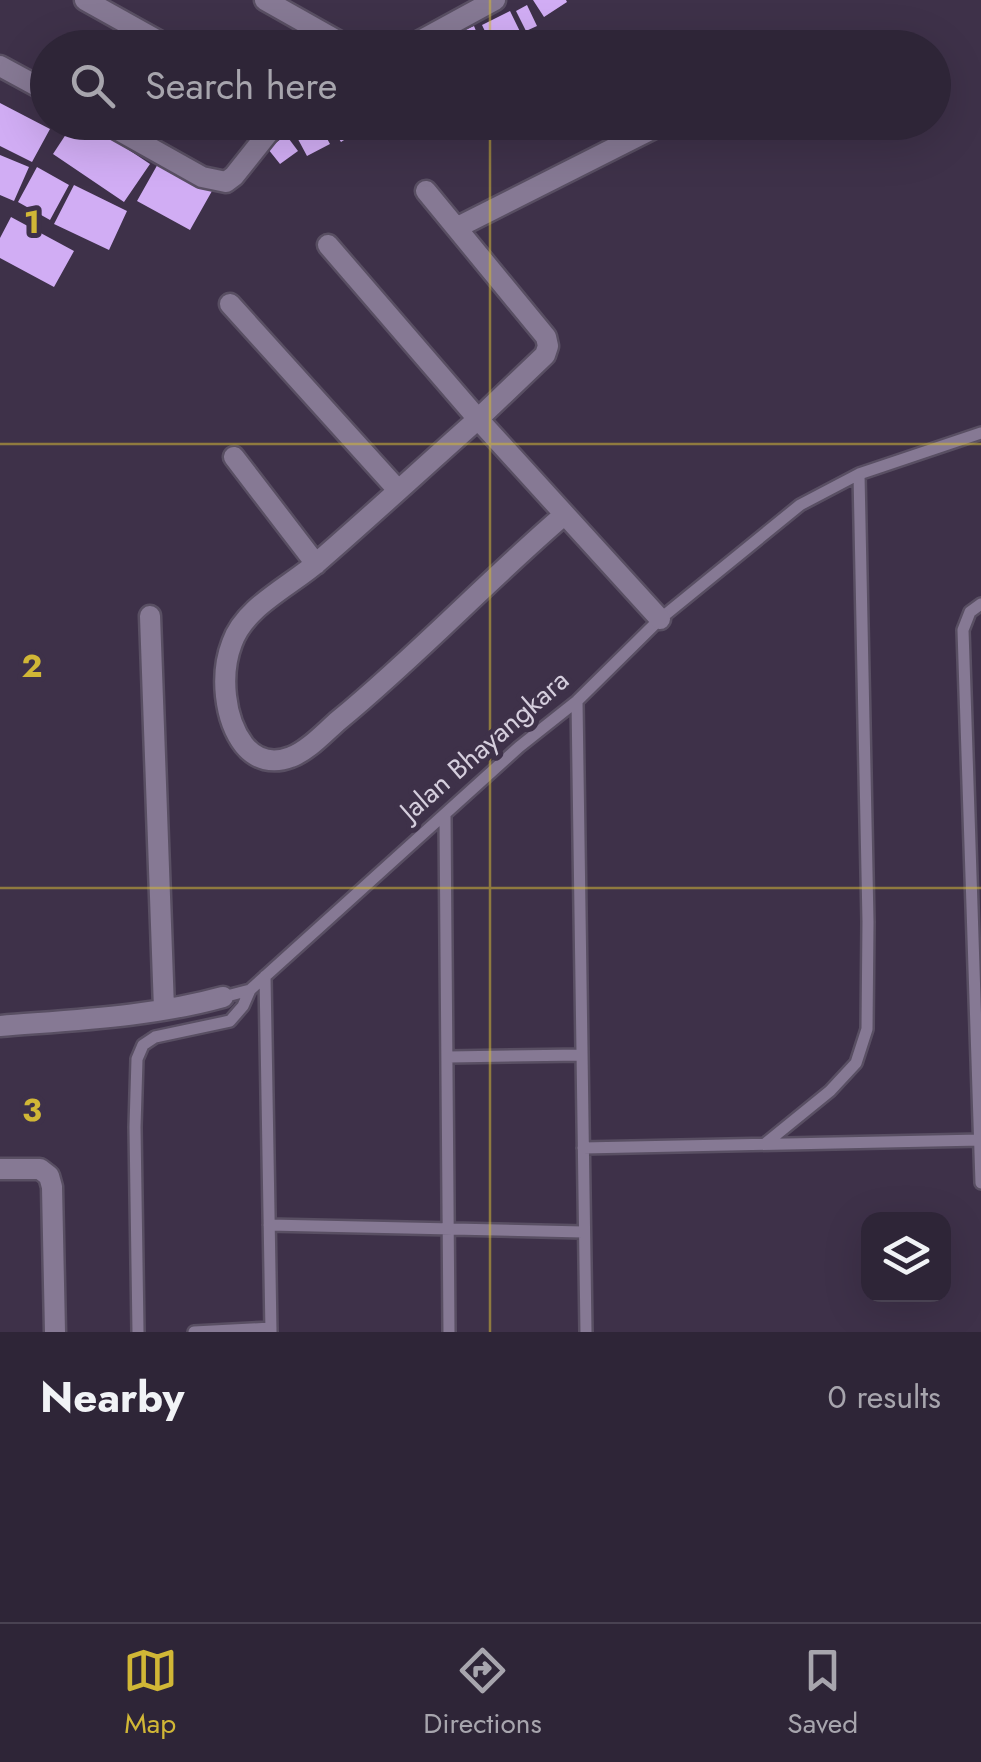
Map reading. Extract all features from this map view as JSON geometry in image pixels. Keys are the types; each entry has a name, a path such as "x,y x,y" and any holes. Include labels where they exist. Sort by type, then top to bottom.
{"street":[{"path":"85,0 139,30"},
{"path":"266,0 318,30"},
{"path":"459,0 487,5"},
{"path":"441,30 487,5"},
{"path":"0,66 30,82"},
{"path":"136,140 202,177 220,182 234,176 263,140"},
{"path":"458,227 630,140"},
{"path":"426,191 546,337 548,346 544,355 478,419 316,564 255,610 232,642 226,698 239,738 252,755 274,762 295,756 362,701 504,566 564,515"},
{"path":"328,245 478,419 660,619"},
{"path":"230,304 398,490"},
{"path":"234,457 316,564"},
{"path":"150,616 164,1009"},
{"name":"Jalan Bhayangkara","path":"0,1026 164,1009 223,997"},
{"path":"0,1170 40,1170 49,1176 55,1332"}],"lane":[{"name":"Jalan Bhayangkara","path":"223,997 250,990 519,747 577,701 660,619 800,505 859,474 981,433"},
{"path":"766,1142 830,1091 856,1063 867,1030 859,474"},
{"path":"981,604 970,612 963,630 981,1183"},
{"path":"577,701 586,1332"},
{"path":"445,816 449,1332"},
{"path":"194,1332 271,1330 266,976"},
{"path":"138,1332 134,1126 137,1059 143,1045 155,1037 230,1021 250,990"},
{"path":"449,1057 582,1055"},
{"path":"583,1148 979,1140"},
{"path":"269,1225 583,1232"}],"building":[{"path":"533,0 566,0 567,2 544,17"},
{"path":"527,5 537,26 526,30 516,11"},
{"path":"510,11 519,30 484,30 482,25"},
{"path":"0,103 30,119 30,140 44,140 32,162 0,146"},
{"path":"62,140 114,140 150,164 124,202 53,154"},
{"path":"280,140 290,140 298,151 280,164 268,149"},
{"path":"298,140 328,140 330,144 307,156"},
{"path":"0,155 29,167 14,201 0,195"},
{"path":"159,162 212,191 190,230 137,201"},
{"path":"37,167 69,185 50,220 18,202"},
{"path":"74,185 127,211 109,250 54,224"},
{"path":"11,217 74,251 54,287 0,258 0,238"}]}
